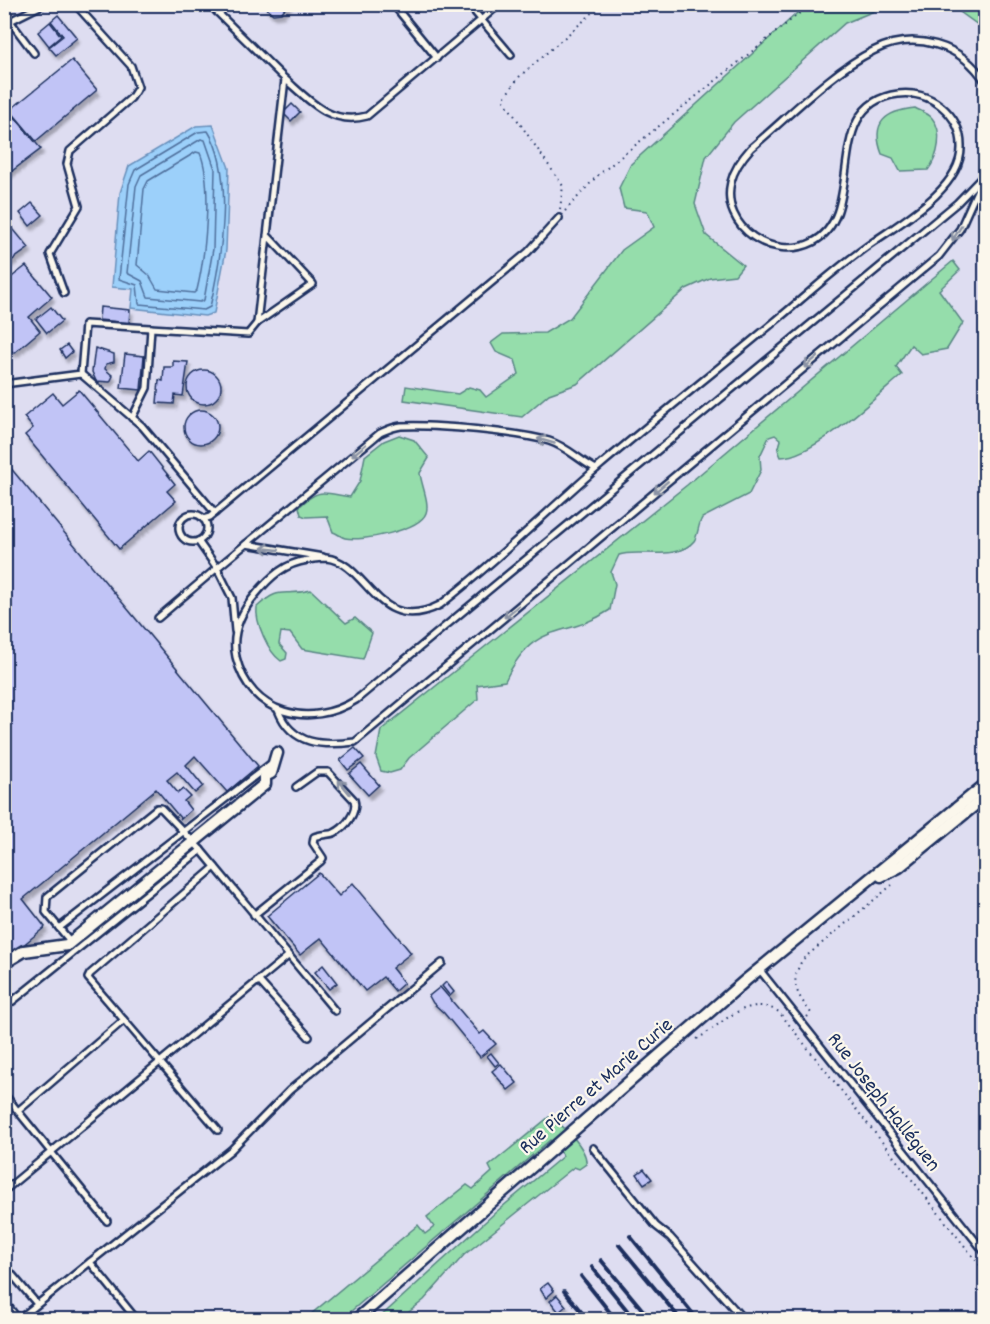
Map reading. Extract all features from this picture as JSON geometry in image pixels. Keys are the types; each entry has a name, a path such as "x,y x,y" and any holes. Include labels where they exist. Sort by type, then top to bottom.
{"street":[{"path":"4,963 24,951 74,946 197,846 266,784 265,776 272,773 276,757"},
{"name":"Rue Pierre et Marie Curie","path":"356,1320 759,969 986,784"},
{"name":"Rue Pierre et Marie Curie","path":"864,884 899,867 986,796"}],"lane":[{"path":"10,21 44,4"},
{"path":"64,293 62,280 50,254 79,206 67,164 70,150 131,98 138,87 131,66 75,4"},
{"path":"209,4 285,79 323,112 353,120 368,116 500,4"},
{"path":"217,12 225,4"},
{"path":"468,4 511,55"},
{"path":"394,5 437,58"},
{"path":"4,15 34,52"},
{"path":"246,544 328,558 349,570 374,594 396,609 407,612 429,610 456,592 596,469 868,245 930,200 957,168 961,146 956,125 943,108 933,101 914,94 902,93 882,98 865,112 850,136 842,196 832,223 813,242 786,249 760,242 749,235 733,209 729,193 731,182 735,171 751,148 845,69 884,46 907,41 941,45 970,63 986,83"},
{"path":"257,322 285,79"},
{"path":"198,541 217,568 232,598 238,664 247,683 261,698 278,710 288,726 309,742 326,746 355,742 939,256 960,229 986,173"},
{"path":"278,710 315,716 340,711 356,700 981,180"},
{"path":"203,519 207,529 198,541 189,542 182,537 180,524 191,515 203,519 215,513 528,252 559,218"},
{"path":"81,374 85,324 248,334 257,322 313,284 267,235"},
{"path":"132,417 147,388 151,328"},
{"path":"4,384 81,374 142,426 215,513"},
{"path":"158,618 380,433 391,428 402,426 454,429 529,436 559,445 596,469"},
{"path":"235,633 253,597 274,575 292,564 328,558"},
{"path":"59,928 276,757"},
{"path":"254,915 321,861 323,858 314,843 314,837 334,832 351,817 356,806 348,791 334,775 322,770 296,787"},
{"path":"4,1008 74,946 46,912 47,897 157,808 161,808 197,846 335,1011"},
{"path":"215,867 88,975 218,1130"},
{"path":"4,1191 288,956"},
{"path":"4,1301 18,1319 231,1150 290,1090 442,963"},
{"name":"Rue Joseph Halléguen","path":"759,969 986,1254"},
{"path":"258,980 309,1037"},
{"path":"18,1112 124,1020"},
{"path":"4,1094 107,1221"},
{"path":"593,1148 656,1226 670,1237 744,1320"},
{"path":"90,1262 137,1320"},
{"path":"4,1265 37,1304"}],"path":[{"path":"559,218 563,186 503,99 520,76 603,4"},
{"path":"559,218 597,176 811,4"},
{"path":"793,984 798,967 809,952 899,879"},
{"path":"766,1007 779,1012 986,1273"}],"shaded area":[{"path":"5,5 985,5 985,1319 5,1320"}],"green space":[{"path":"806,5 889,5 845,23 734,122 706,157 695,204 706,235 743,265 735,275 710,278 686,289 577,384 549,394 522,417 404,400 406,386 458,394 469,387 480,390 486,397 519,374 515,360 496,352 491,343 503,334 545,333 570,318 622,250 654,227 647,211 624,208 619,188 631,164"},
{"path":"950,5 985,5 985,30"},
{"path":"915,108 932,118 936,124 939,137 937,152 928,170 900,171 893,158 882,154 878,134 883,120 889,115"},
{"path":"953,261 960,270 939,290 963,323 947,349 921,354 911,345 896,367 902,375 861,411 810,447 781,457 778,450 781,440 775,435 769,437 760,456 761,470 749,494 702,518 694,541 687,547 667,553 619,555 611,572 615,584 610,610 593,619 539,639 516,661 505,681 477,685 478,699 409,758 400,770 390,773 381,771 376,757 381,730 687,485"},
{"path":"399,435 414,440 429,458 420,473 427,504 426,513 421,519 413,525 390,533 353,539 333,532 327,516 306,517 301,515 299,507 317,494 328,493 350,497 360,481 365,456 384,441"},
{"path":"311,590 346,623 355,618 372,633 363,659 302,649 290,633 281,632 279,644 287,653 286,659 281,661 271,651 260,628 257,607 277,594"},
{"path":"549,1117 567,1130 583,1151 586,1164 579,1169 574,1167 464,1255 424,1300 400,1319 378,1319 496,1212 563,1156 550,1140 342,1319 304,1320 418,1225 425,1234 434,1227 427,1217 467,1185 473,1189 492,1172 489,1166"}],"water":[{"path":"213,125 229,168 226,250 214,313 205,316 131,308 133,289 112,287 120,193 129,166 196,126"}],"building":[{"path":"267,4 289,4 281,13 273,14 265,7"},
{"path":"58,15 77,38 56,55 49,47 63,36 51,21"},
{"path":"50,22 61,36 49,46 38,32"},
{"path":"72,60 97,90 36,141 10,110"},
{"path":"4,104 41,149 4,177"},
{"path":"292,104 300,112 291,121 283,113"},
{"path":"32,203 43,215 30,226 20,213"},
{"path":"4,218 29,248 4,266"},
{"path":"26,266 52,297 29,317 40,331 14,353 4,344 4,283"},
{"path":"51,307 62,321 47,333 36,319"},
{"path":"100,307 130,310 129,323 99,320"},
{"path":"67,345 72,352 65,358 60,350"},
{"path":"95,348 114,354 114,362 106,364 105,369 113,376 110,382 96,381 92,372"},
{"path":"125,354 144,356 141,390 121,388"},
{"path":"173,361 188,362 183,396 175,395 174,404 157,403 159,380 163,381 164,367 173,367"},
{"path":"204,370 216,375 221,387 216,399 204,404 192,399 187,387 192,375"},
{"path":"79,390 138,461 149,451 175,484 167,491 176,501 119,549 25,435 33,428 24,417 53,393 62,404"},
{"path":"201,410 213,415 218,427 213,439 201,444 189,439 184,427 189,415"},
{"path":"4,460 258,766 227,792 195,756 186,765 203,786 195,793 177,772 167,780 178,793 183,789 190,796 184,801 191,810 181,819 156,789 23,899 45,927 4,961"},
{"path":"355,748 364,758 348,770 340,760"},
{"path":"361,764 379,785 368,795 349,774"},
{"path":"319,873 339,896 353,883 411,953 392,968 404,983 395,991 383,977 365,991 321,938 300,955 267,916"},
{"path":"323,965 337,983 329,989 315,972"},
{"path":"446,982 454,992 450,996 442,986"},
{"path":"440,987 480,1034 484,1031 496,1044 480,1057 429,996"},
{"path":"491,1053 499,1063 495,1066 487,1056"},
{"path":"501,1064 517,1083 508,1090 492,1071"},
{"path":"644,1169 652,1179 644,1184 637,1174"},
{"path":"548,1283 554,1291 546,1298 540,1289"},
{"path":"557,1295 566,1306 559,1312 550,1301"}],"railway":[{"path":"630,1236 698,1320"},
{"path":"619,1245 681,1320"},
{"path":"601,1260 651,1320"},
{"path":"592,1267 635,1320"},
{"path":"581,1276 616,1320"},
{"path":"564,1291 588,1320"}]}
